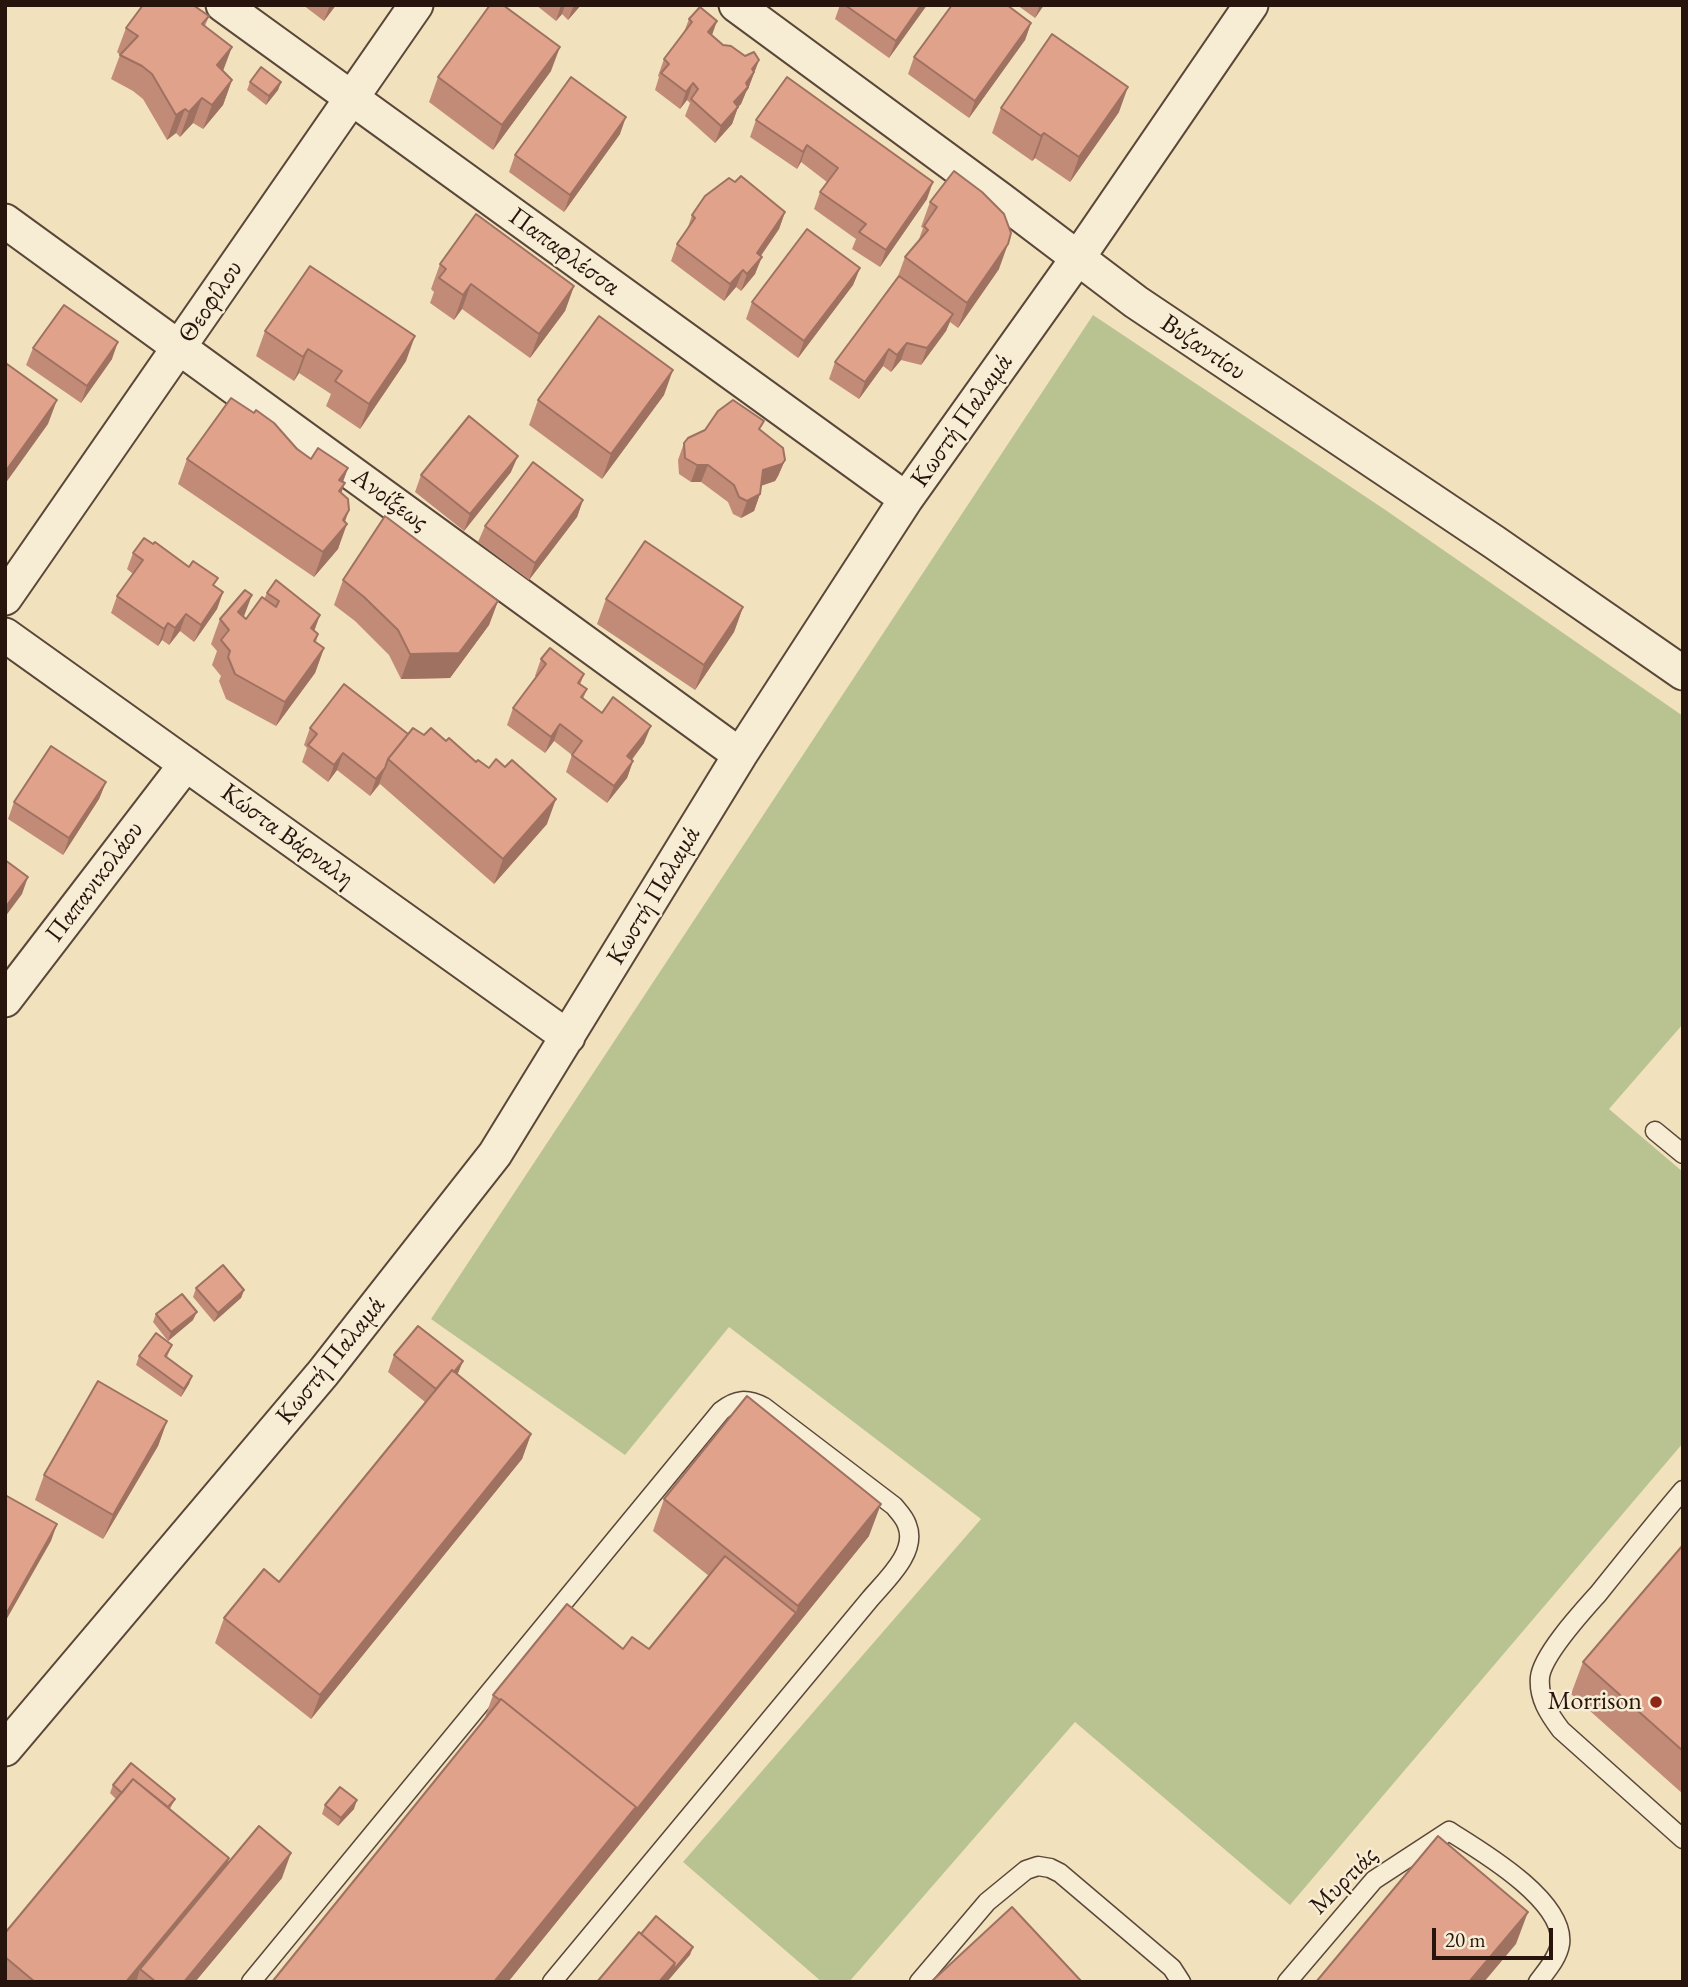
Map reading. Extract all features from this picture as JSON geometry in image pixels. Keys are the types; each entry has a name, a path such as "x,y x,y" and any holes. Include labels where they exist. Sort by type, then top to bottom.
{"street":[{"name":"Παπαφλέσσα","path":"223,5 906,499"},
{"name":"Θεοφίλου","path":"5,598 416,5"},
{"name":"Βυζαντίου","path":"736,5 1000,199 1077,259 1230,367 1494,542 1683,673"},
{"name":"Κωστή Παλαμά","path":"5,1749 323,1373 479,1177 740,755 906,499 1077,259 1251,5"},
{"name":"Ανοίξεως","path":"5,221 740,755"},
{"name":"Κώστα Βάρναλη","path":"5,635 568,1037"},
{"name":"Παπανικολάου","path":"5,1000 186,764"}],"lane":[{"path":"1655,1131 1683,1154"},
{"path":"251,1982 721,1411 730,1403 753,1401 894,1506 906,1522 910,1533 907,1551 552,1982"},
{"path":"1683,1490 1545,1661 1540,1675 1540,1691 1548,1712 1561,1730 1683,1839"},
{"name":"Μυρτιάς","path":"1287,1982 1374,1880 1449,1830 1525,1883 1552,1913 1560,1932 1560,1947 1552,1964 1538,1982"},
{"path":"919,1982 987,1902 1026,1870 1038,1866 1060,1873 1172,1968 1181,1982"}],"green space":[{"path":"1093,315 1384,509 1683,716 1683,1024 1609,1109 1683,1172 1683,1443 1290,1905 1075,1722 849,1982 822,1982 683,1862 981,1519 729,1327 625,1455 431,1319"}],"building":[{"path":"143,5 193,5 209,16 202,24 232,47 217,65 232,80 212,105 202,98 189,112 185,109 176,115 152,74 120,55 138,36 126,28"},
{"path":"490,5 503,5 560,47 502,125 438,77"},
{"path":"845,5 921,5 896,41"},
{"path":"952,5 1007,5 1031,23 975,101 914,57"},
{"path":"700,7 717,21 708,32 723,45 731,46 745,56 754,52 759,60 746,83 748,87 734,102 738,107 721,126 691,99 698,89 693,83 686,92 661,73 669,64 664,59 692,22 689,19"},
{"path":"1052,34 1128,87 1079,157 1044,133 1041,136 1001,108"},
{"path":"261,67 281,82 269,96 250,82"},
{"path":"571,77 626,117 570,195 515,155"},
{"path":"787,77 933,182 886,250 859,232 866,224 820,192 838,168 807,145 803,152 756,120"},
{"path":"954,171 982,192 1004,214 1011,233 1008,244 967,303 905,257 928,230 924,226 937,207 930,202"},
{"path":"741,176 785,212 757,253 762,257 747,274 743,270 730,284 677,244 695,218 692,215 705,196 729,178 735,182"},
{"path":"476,214 574,286 539,334 471,284 463,295 439,278 446,269 440,264"},
{"path":"807,229 860,268 804,341 752,302"},
{"path":"310,266 415,336 369,404 335,381 342,371 308,349 303,357 265,331"},
{"path":"899,276 953,314 927,348 907,343 897,355 889,349 865,382 835,362"},
{"path":"64,305 118,342 87,386 33,348"},
{"path":"599,316 673,370 611,454 538,400"},
{"path":"7,364 57,400 5,472 5,366"},
{"path":"231,398 254,413 256,410 274,423 297,449 311,459 318,448 348,468 339,480 345,483 339,491 348,499 349,510 343,520 347,524 323,552 187,459"},
{"path":"733,400 764,421 759,429 783,448 785,460 782,464 763,470 760,494 747,501 739,497 734,485 708,465 697,465 685,458 684,443 688,438 705,430 718,411"},
{"path":"469,416 518,456 470,514 421,475"},
{"path":"533,462 583,500 535,563 485,526"},
{"path":"385,516 498,601 459,653 410,654 398,630 343,580"},
{"path":"144,538 153,544 155,542 189,567 193,561 218,578 213,585 223,592 201,625 186,614 175,628 168,623 164,629 117,596 143,560 133,553"},
{"path":"645,541 743,607 704,665 606,599"},
{"path":"276,580 320,615 311,628 318,634 314,641 324,648 285,702 235,674 228,657 230,651 221,640 229,630 220,619 245,590 252,595 238,612 246,619 262,597 276,607 279,601 267,593"},
{"path":"550,648 584,674 578,683 587,689 581,697 602,713 613,697 651,726 627,756 633,761 614,786 572,755 582,741 560,724 551,737 513,708 546,664 541,659"},
{"path":"344,684 408,734 376,779 343,753 334,765 308,745 317,734 310,728"},
{"path":"413,728 424,735 431,728 446,741 449,738 476,762 478,760 489,768 496,759 505,767 512,760 556,799 503,859 388,759"},
{"path":"51,746 106,782 69,838 14,802"},
{"path":"5,860 28,877 5,908"},
{"path":"223,1265 244,1290 218,1313 196,1288"},
{"path":"182,1294 197,1312 171,1332 156,1314"},
{"path":"418,1326 463,1361 436,1389 394,1355"},
{"path":"156,1333 172,1345 165,1356 192,1376 184,1389 139,1356"},
{"path":"452,1370 531,1434 320,1695 224,1618 264,1569 279,1582"},
{"path":"98,1381 167,1421 113,1515 44,1475"},
{"path":"747,1396 881,1504 798,1606 664,1499"},
{"path":"5,1495 57,1524 5,1616"},
{"path":"1683,1545 1683,1751 1583,1662"},
{"path":"725,1556 796,1613 633,1814 636,1807 493,1695 567,1604 623,1649 632,1637 649,1649"},
{"path":"501,1699 636,1807 494,1982 272,1982"},
{"path":"131,1763 175,1799 168,1807 133,1779 122,1793 113,1785"},
{"path":"133,1779 229,1858 126,1982 35,1982 5,1957 5,1933"},
{"path":"340,1787 357,1800 341,1818 325,1805"},
{"path":"259,1826 291,1853 184,1982 156,1982 140,1969"},
{"path":"1438,1836 1528,1912 1469,1982 1316,1982"},
{"path":"1012,1907 1082,1982 931,1982"},
{"path":"656,1916 693,1947 672,1972 675,1963 641,1934"},
{"path":"639,1932 675,1963 659,1982 597,1982"}],"place":[{"name":"Morrison","path":"1656,1702"}]}
